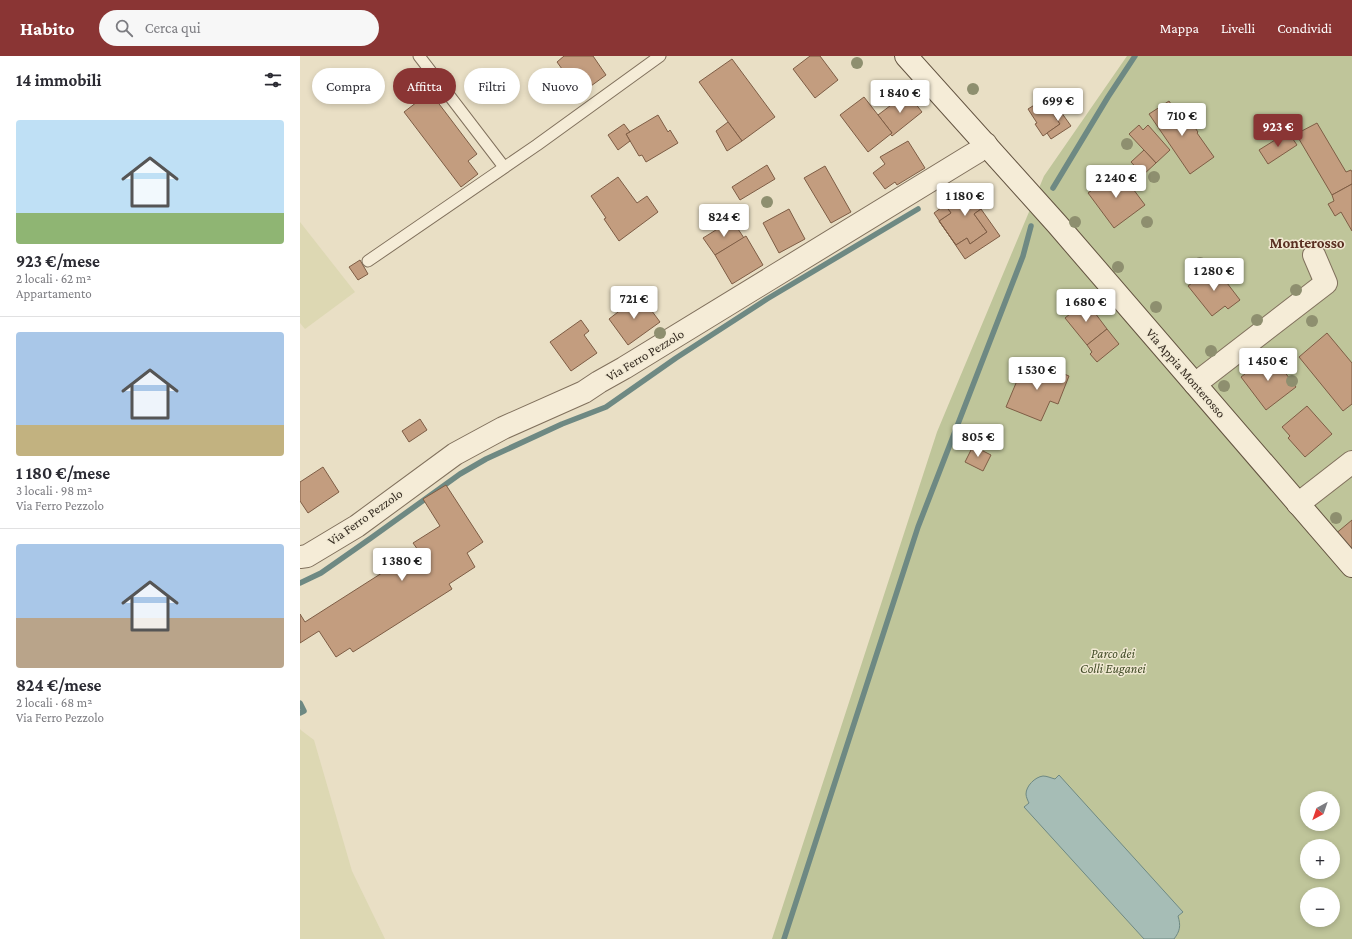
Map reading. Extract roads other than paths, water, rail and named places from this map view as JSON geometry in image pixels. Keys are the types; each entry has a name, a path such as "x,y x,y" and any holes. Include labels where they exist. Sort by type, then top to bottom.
{"street":[{"name":"Via Appia Monterosso","path":"906,56 1057,224 1352,566"},
{"name":"Via Ferro Pezzolo","path":"300,557 306,556 357,526 455,454 503,428 584,392 967,158 986,144"},
{"path":"1195,384 1326,283 1314,255"},
{"path":"1298,504 1352,462"}],"lane":[{"path":"418,56 504,167"},
{"path":"368,261 504,167 660,56"}],"water":[{"path":"1059,775 1183,912 1178,916 1179,928 1174,939 1144,939 1024,807 1029,803 1026,791 1032,782 1037,778 1044,776 1055,779"}],"waterway":[{"path":"1053,188 1108,97 1135,56"},
{"path":"300,583 321,573 460,474 486,459 562,424 606,407 676,358 767,299 918,209"},
{"path":"784,939 918,527 1023,256 1031,226"},
{"path":"300,703 304,711 300,713"}],"district":[{"name":"Monterosso","path":"1307,243"}],"park label":[{"name":"Parco dei Colli Euganei","path":"1113,660"}]}
